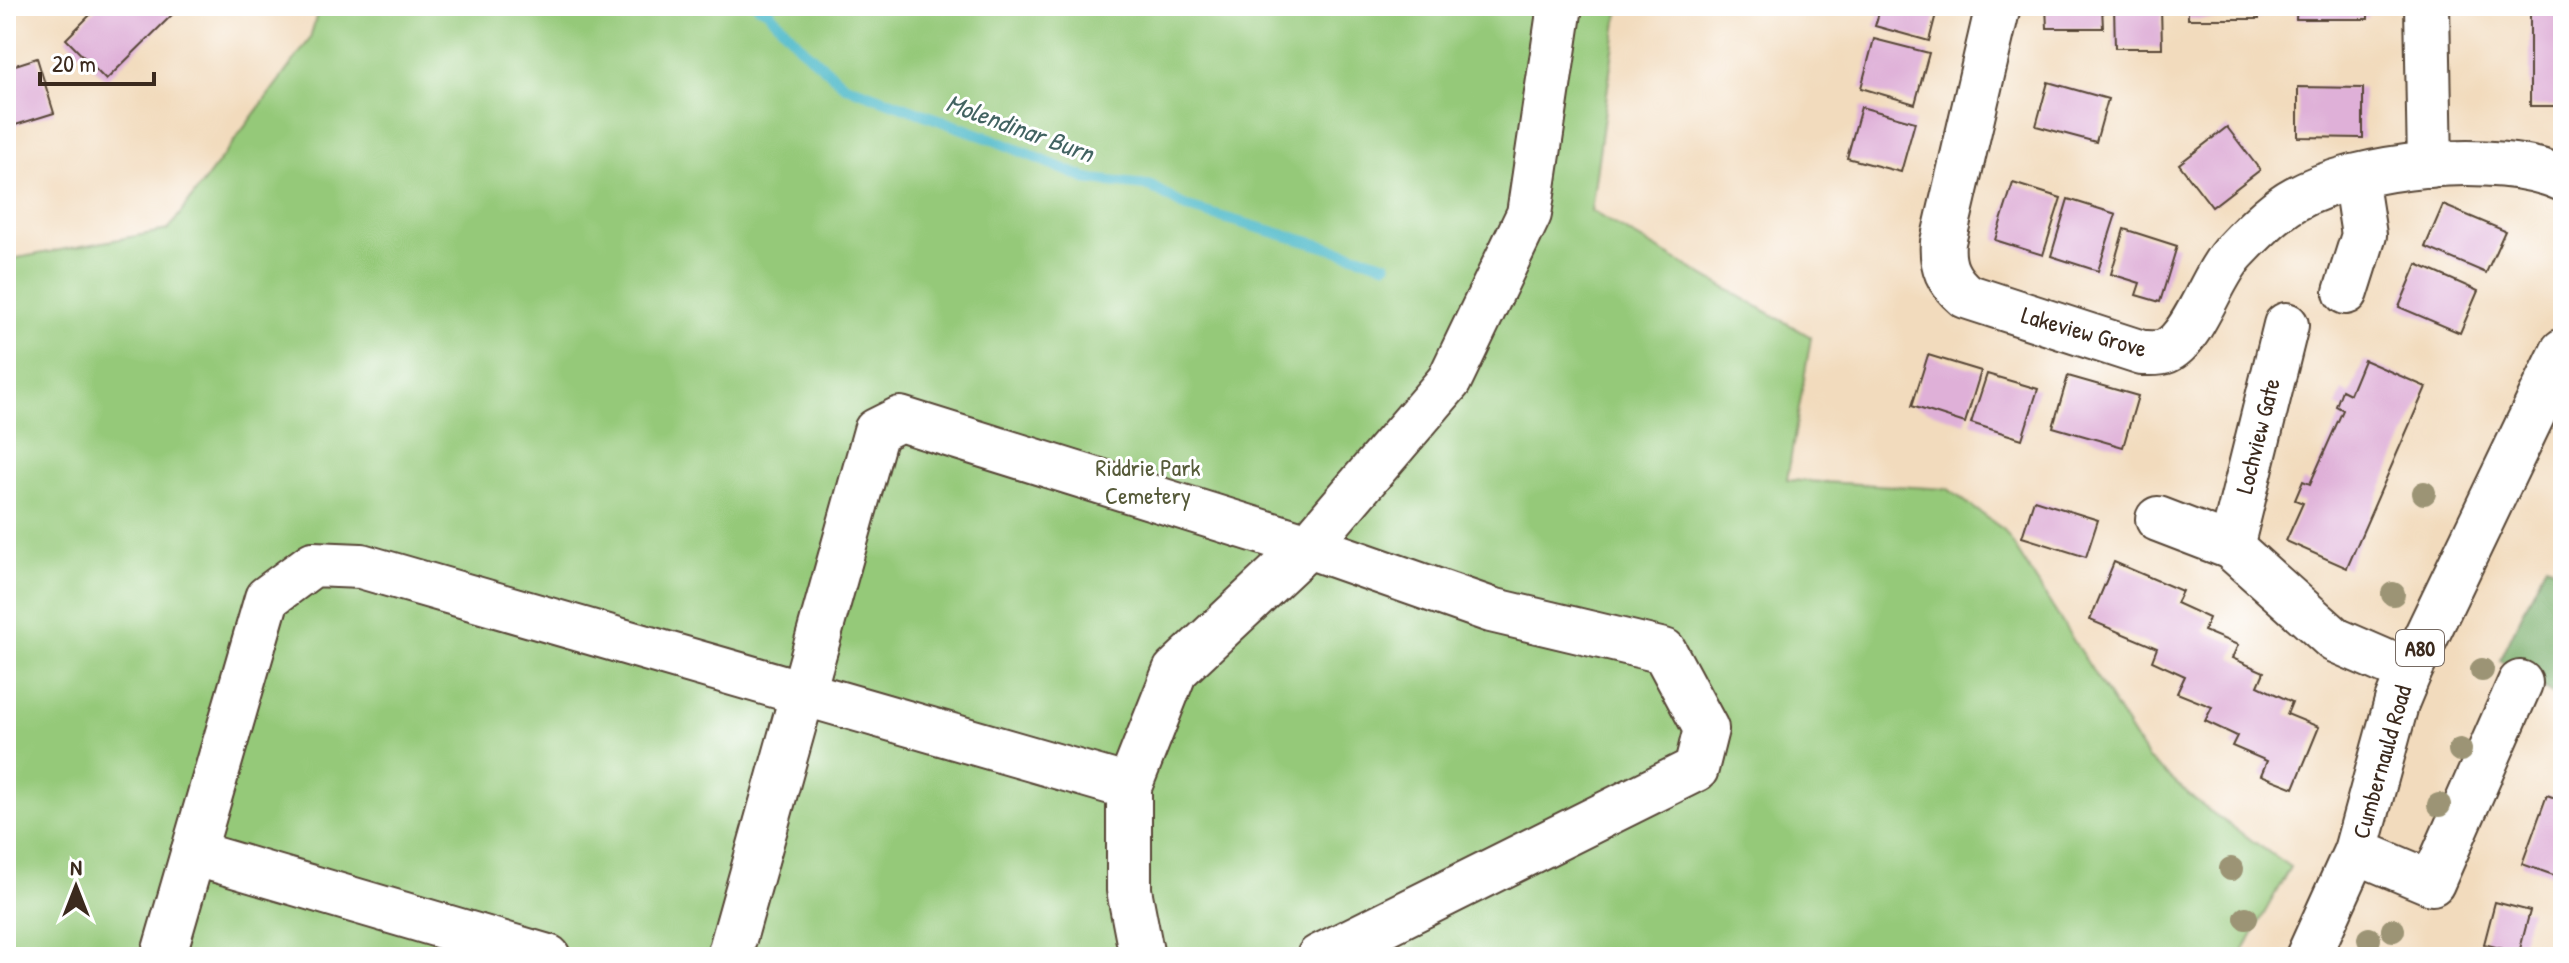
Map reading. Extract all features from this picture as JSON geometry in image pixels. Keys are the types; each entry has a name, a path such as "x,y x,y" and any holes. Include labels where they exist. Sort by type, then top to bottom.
{"street":[{"path":"1142,957 1129,890 1129,787 1175,671 1308,546 1449,381 1529,214 1560,6"},
{"name":"Lakeview Grove","path":"1998,6 1942,254 1948,277 1966,296 2142,353 2166,351 2179,342 2220,269 2235,251 2291,200 2324,184 2430,165 2509,164 2563,179"},
{"path":"2427,6 2430,165"},
{"path":"2346,292 2364,235 2355,177"},
{"name":"Lochview Gate","path":"2231,547 2286,325"},
{"name":"Cumbernauld Road","path":"2308,957 2356,851 2397,701 2409,672 2563,351"},
{"path":"729,957 876,431 900,419 1308,546 1491,610 1664,651 1706,729 1696,769 1319,957"},
{"path":"2158,519 2231,547 2335,640 2409,672"},
{"path":"163,957 267,598 313,564 361,566 1129,787"},
{"path":"2356,851 2432,883 2520,683"},
{"path":"193,853 548,957"}],"green space":[{"name":"Riddrie Park Cemetery","path":"319,6 1619,6 1591,211 1811,337 1787,480 1948,489 2004,530 2148,759 2204,807 2290,867 2240,957 6,957 6,260 168,230 310,39"},
{"path":"2546,564 2563,573 2563,700 2500,660"}],"building":[{"path":"99,6 181,6 106,80 66,39"},
{"path":"1881,6 1938,6 1929,41 1875,26"},
{"path":"2046,6 2102,6 2103,28 2047,28"},
{"path":"2114,6 2161,6 2162,48 2115,48"},
{"path":"2188,6 2259,6 2259,19 2188,19"},
{"path":"2297,6 2368,6 2368,19 2296,19"},
{"path":"2530,6 2563,6 2563,106 2530,106"},
{"path":"1874,39 1929,53 1915,104 1861,88"},
{"path":"37,58 54,113 6,128 6,68"},
{"path":"2048,82 2108,99 2096,142 2036,126"},
{"path":"2298,87 2363,88 2363,138 2298,137"},
{"path":"1861,107 1915,122 1901,172 1847,158"},
{"path":"2227,127 2260,170 2212,207 2179,164"},
{"path":"2013,183 2061,198 2043,255 1995,240"},
{"path":"2068,199 2116,214 2098,271 2051,256"},
{"path":"2443,205 2505,231 2486,273 2425,247"},
{"path":"2124,229 2177,246 2160,302 2136,295 2140,283 2111,274"},
{"path":"2417,264 2478,291 2460,333 2399,307"},
{"path":"1928,355 1981,371 1965,423 1912,406"},
{"path":"2364,360 2426,387 2347,568 2286,541 2303,503 2295,500 2303,481 2310,484 2343,410 2336,406 2342,390 2350,394"},
{"path":"1987,374 2038,389 2022,439 1971,423"},
{"path":"2068,376 2138,396 2123,447 2053,427"},
{"path":"2034,500 2098,520 2086,557 2022,537"},
{"path":"2114,562 2182,591 2176,603 2209,618 2204,631 2238,645 2232,658 2264,672 2258,686 2292,702 2287,714 2319,727 2294,788 2261,775 2267,761 2232,746 2237,736 2205,721 2212,707 2177,693 2185,676 2152,661 2157,648 2090,620"},
{"path":"2547,795 2563,801 2562,878 2522,864"},
{"path":"2495,902 2530,911 2519,953 2484,944"}],"waterway":[{"name":"Molendinar Burn","path":"758,6 767,10 803,49 844,85 994,140 1087,179 1150,186 1186,207 1386,264"}]}
